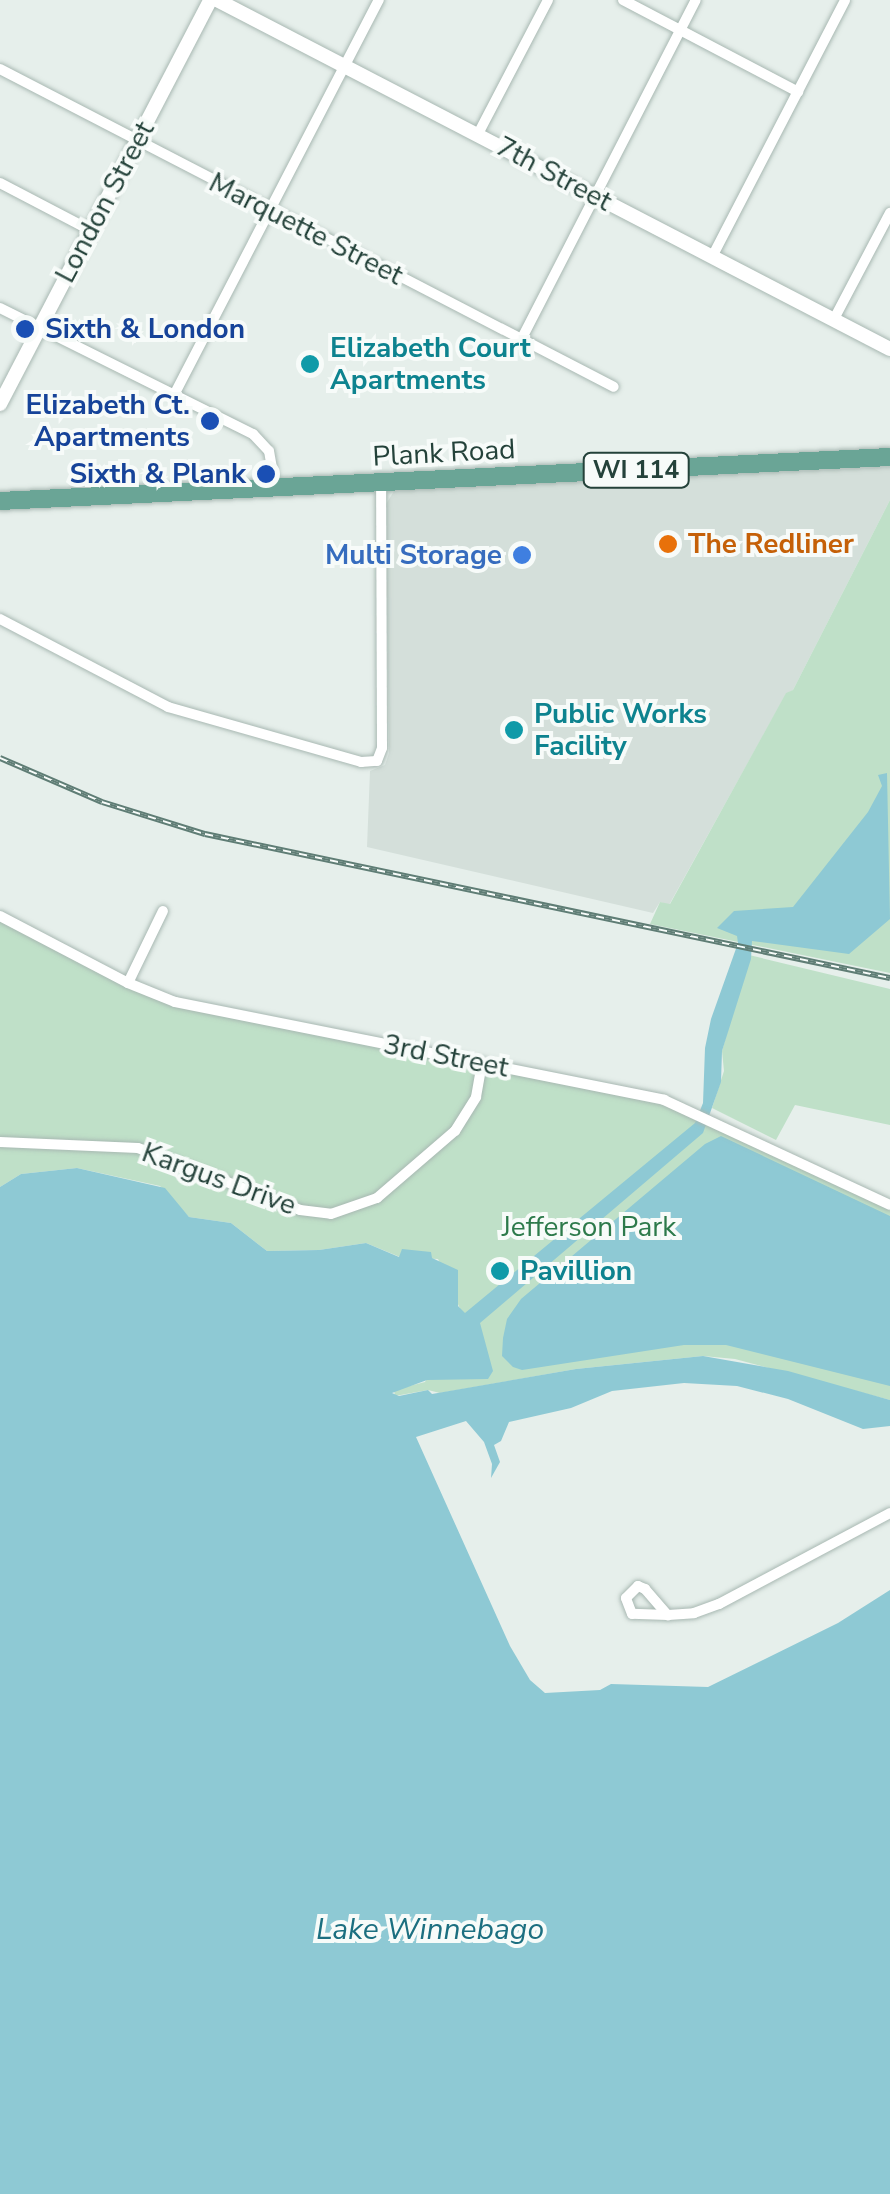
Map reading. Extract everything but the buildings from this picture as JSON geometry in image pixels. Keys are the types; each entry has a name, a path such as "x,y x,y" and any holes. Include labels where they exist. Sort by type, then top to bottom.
{"main road":[{"name":"Plank Road","path":"0,501 890,457"}],"street":[{"name":"7th Street","path":"213,0 890,349"},
{"name":"London Street","path":"0,404 213,0"},
{"path":"174,395 379,0"},
{"path":"478,134 548,0"},
{"path":"622,0 798,92"},
{"path":"520,340 696,0"},
{"path":"712,257 845,0"},
{"name":"Marquette Street","path":"0,69 614,387"},
{"path":"0,183 90,230"},
{"path":"834,320 890,212"},
{"path":"0,308 260,439 272,460 276,490"},
{"path":"0,619 168,708 362,762 377,761 382,748 382,484"},
{"path":"128,983 163,912"},
{"name":"3rd Street","path":"0,916 128,983 205,1009 630,1091 698,1113 890,1205"},
{"name":"Kargus Drive","path":"0,1142 138,1148 300,1210 331,1214 377,1198 455,1131 476,1097 482,1063"},
{"path":"668,1614 694,1613 719,1604 890,1513"}],"shaded area":[{"path":"890,467 890,500 793,690 786,694 669,905 660,902 653,913 367,847 370,771 385,765 389,753 386,504 396,488"}],"green space":[{"path":"890,500 890,973 650,924 660,902 670,904 786,693 793,690"},
{"name":"Jefferson Park","path":"0,919 144,994 627,1094 698,1113 890,1210 890,1400 735,1359 703,1356 576,1369 440,1393 428,1390 395,1396 394,1390 425,1382 461,1311 438,1259 400,1257 366,1243 319,1250 267,1251 231,1223 189,1217 160,1186 77,1168 21,1174 0,1187"},
{"path":"749,955 890,989 890,1125 795,1105 776,1140 712,1108 724,1071 722,1051"}],"water":[{"name":"Lake Winnebago","path":"887,773 890,919 849,954 752,941 751,959 722,1051 721,1082 703,1133 480,1323 493,1371 488,1379 427,1380 392,1393 399,1396 428,1390 432,1394 576,1369 703,1356 788,1371 890,1400 890,1426 863,1429 788,1399 737,1386 684,1383 612,1391 571,1408 509,1422 501,1441 494,1445 500,1462 491,1478 492,1464 484,1442 466,1421 416,1437 510,1646 530,1680 545,1693 600,1690 611,1684 708,1687 838,1623 890,1590 890,2194 0,2194 0,1187 21,1174 77,1168 165,1188 189,1217 231,1223 267,1251 319,1250 366,1243 399,1257 402,1249 431,1252 432,1258 458,1270 458,1306 465,1313 695,1123 703,1103 705,1048 711,1019 738,943 737,936 717,928 734,911 793,907 868,812 882,786 878,775"},
{"path":"721,1136 890,1216 890,1386 726,1345 684,1345 522,1370 513,1367 502,1356 503,1338 507,1319 521,1299 705,1144"}],"railway":[{"path":"0,758 102,802 205,834 890,978"}],"place":[{"name":"Sixth & London","path":"25,329"},
{"name":"Elizabeth Court Apartments","path":"310,364"},
{"name":"Elizabeth Ct. Apartments","path":"210,421"},
{"name":"Sixth & Plank","path":"266,474"},
{"name":"The Redliner","path":"668,544"},
{"name":"Multi Storage","path":"522,555"},
{"name":"Public Works Facility","path":"514,730"},
{"name":"Pavillion","path":"500,1271"}]}
